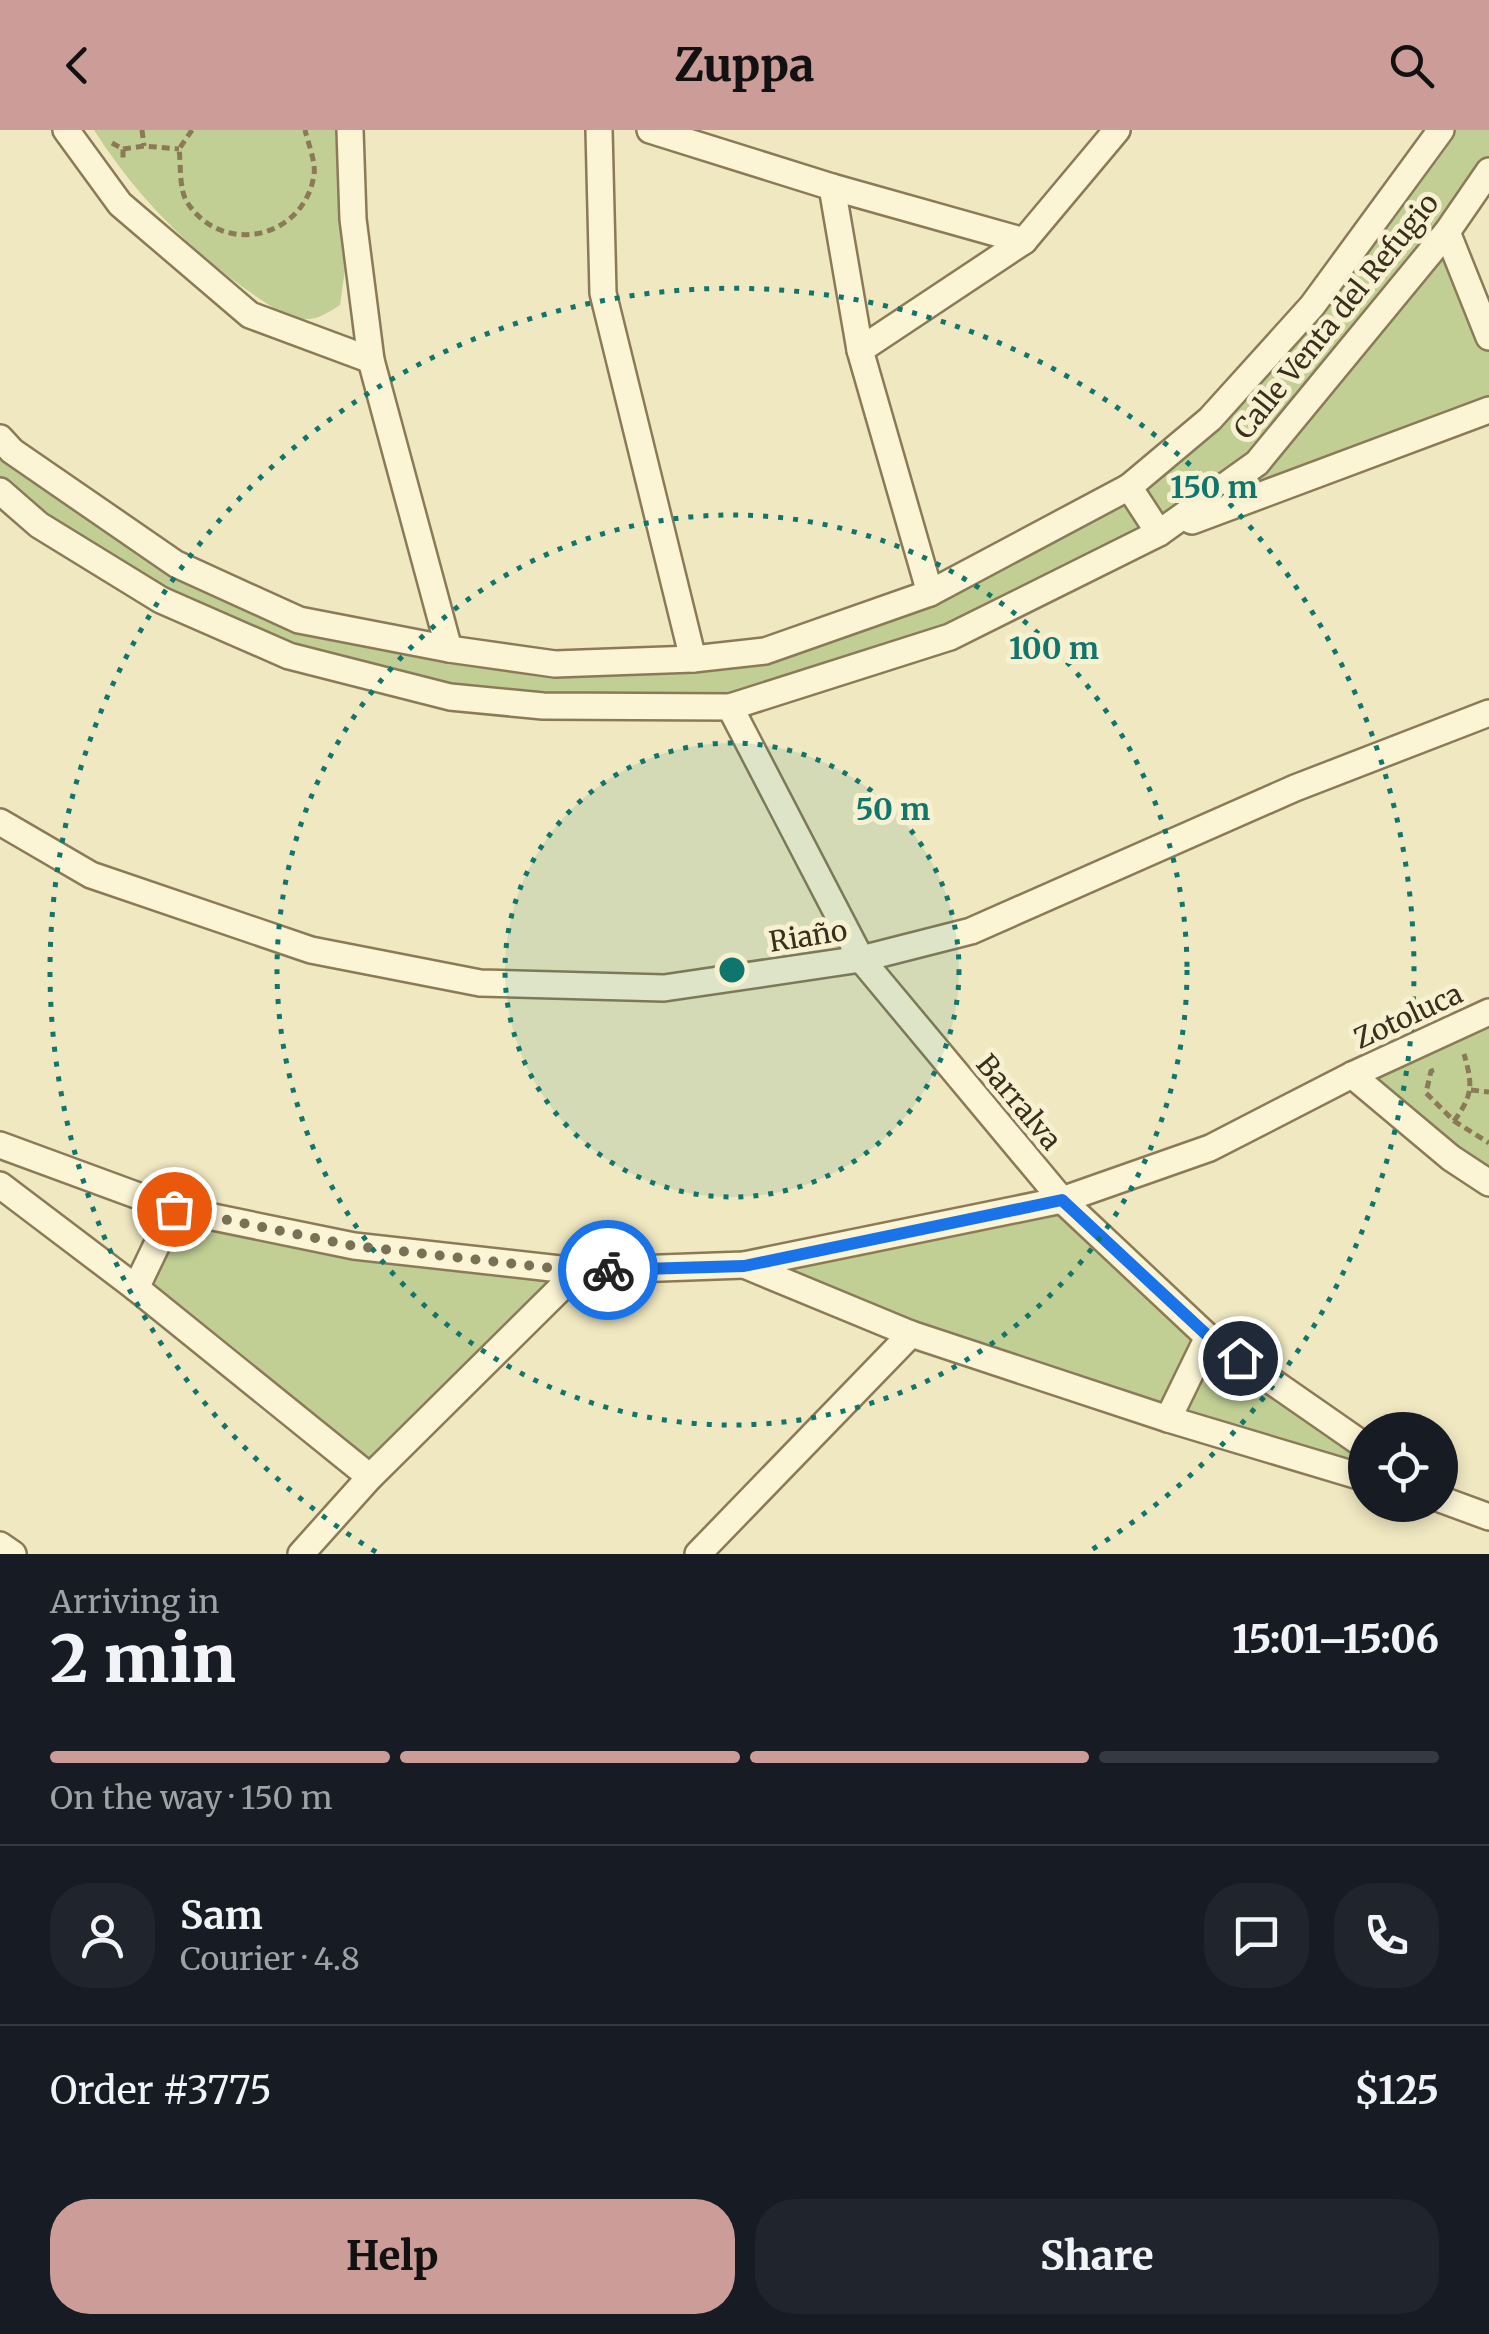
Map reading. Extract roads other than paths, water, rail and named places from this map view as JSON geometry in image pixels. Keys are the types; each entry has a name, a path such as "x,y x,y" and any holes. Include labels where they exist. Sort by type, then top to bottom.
{"street":[{"path":"66,130 120,204 250,315 371,360"},
{"path":"350,130 353,220 371,360 450,649"},
{"path":"599,130 603,293 693,659"},
{"path":"650,130 832,188 1024,242"},
{"path":"860,350 1024,242 1116,130"},
{"name":"Calle Venta del Refugio","path":"0,438 12,451 176,564 299,620 450,649 555,664 693,659 765,651 930,593 1129,487 1210,420 1312,306 1441,130"},
{"name":"Calle Venta del Refugio","path":"0,492 39,525 161,600 289,656 450,697 544,706 730,708 950,637 1160,533 1257,463 1447,232 1489,171"},
{"path":"832,188 860,350 930,593"},
{"path":"1447,232 1489,337"},
{"path":"1129,487 1160,533 1489,410"},
{"name":"Barralva","path":"730,708 860,959 1062,1200 1208,1336 1348,1434"},
{"name":"Riaño","path":"0,822 91,875 312,950 480,983 664,988 860,959 971,931 1295,788 1489,713"},
{"name":"Zotoluca","path":"744,1266 1062,1200 1210,1148 1352,1074 1489,1012"},
{"path":"1352,1074 1451,1158 1489,1182"},
{"path":"0,1145 174,1209 354,1246 578,1271 744,1266 910,1334 1168,1419 1348,1473"},
{"path":"0,1186 136,1288 370,1477"},
{"path":"136,1288 174,1209"},
{"path":"301,1554 370,1477 578,1271"},
{"path":"698,1554 910,1334"},
{"path":"1168,1419 1208,1336"},
{"path":"1458,1506 1489,1516"},
{"path":"0,1544 12,1554"}]}
